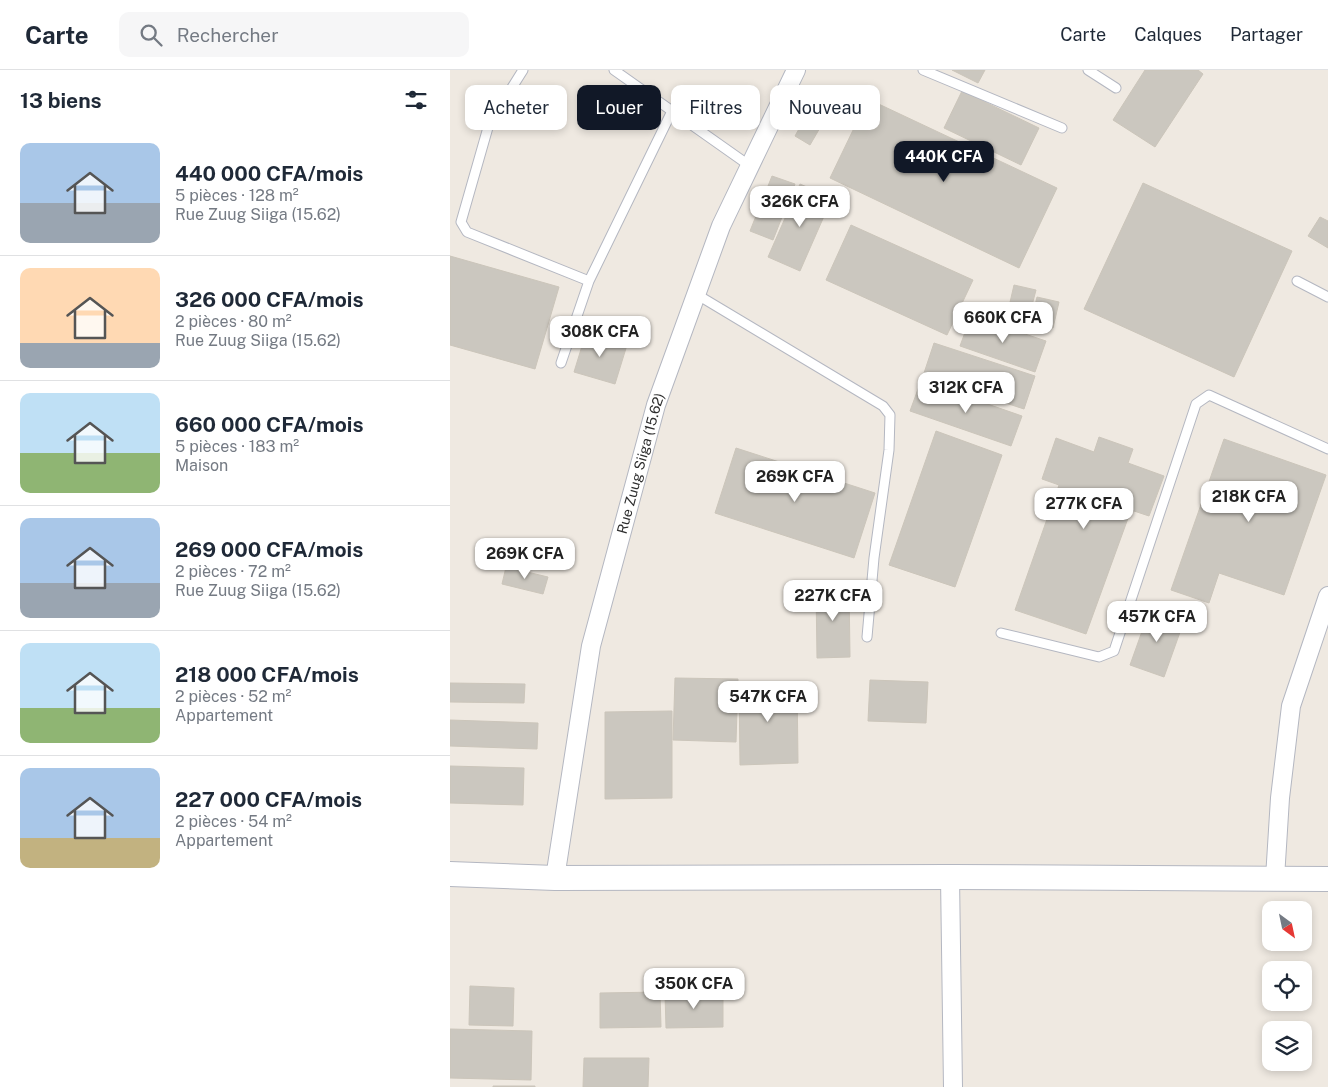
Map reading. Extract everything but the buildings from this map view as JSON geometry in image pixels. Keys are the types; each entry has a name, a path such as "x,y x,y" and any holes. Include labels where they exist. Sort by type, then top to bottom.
{"main road":[{"path":"450,874 555,878 950,877 1328,879"}],"street":[{"name":"Rue Zuug Siiga (15.62)","path":"555,878 590,646 656,405 721,226 796,70"},
{"path":"1275,878 1280,798 1291,706 1328,596"},
{"path":"950,877 953,1087"}],"lane":[{"path":"523,70 489,124 461,222 467,232 589,281"},
{"path":"614,70 671,110"},
{"path":"923,70 1062,128"},
{"path":"1088,70 1116,88"},
{"path":"561,364 589,281 671,113"},
{"path":"699,130 750,166"},
{"path":"1297,281 1328,297"},
{"path":"696,294 883,406 890,415 889,450 874,558 866,636"},
{"path":"1001,634 1099,657 1114,651 1196,404 1209,395 1328,449"}]}
